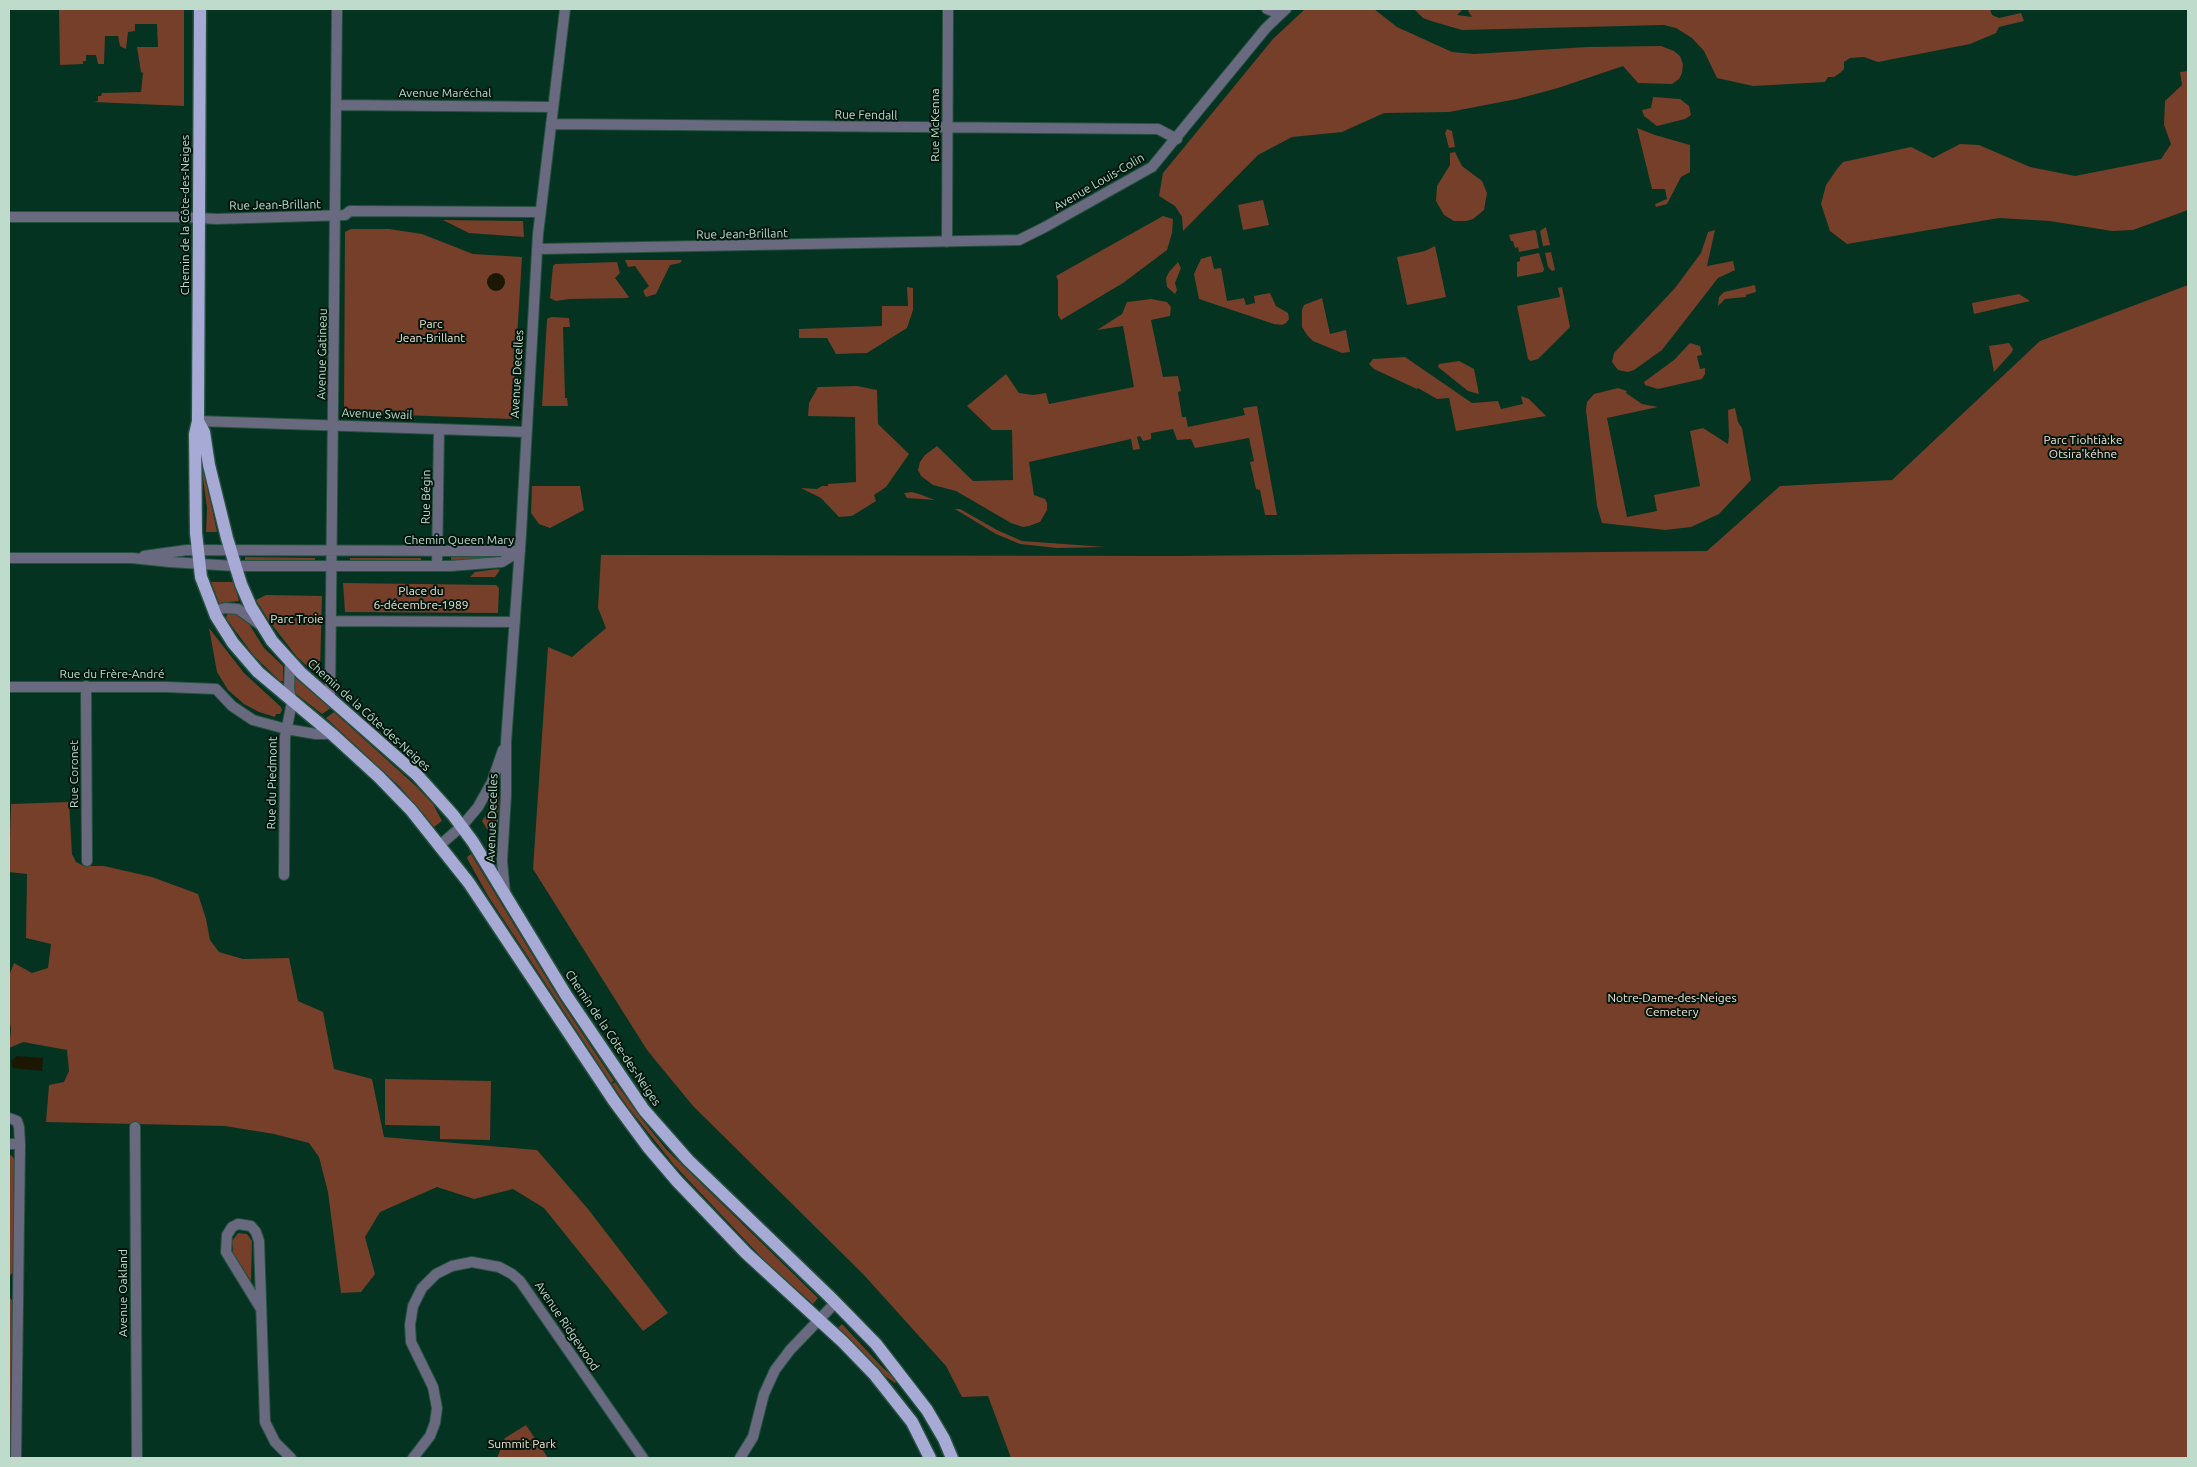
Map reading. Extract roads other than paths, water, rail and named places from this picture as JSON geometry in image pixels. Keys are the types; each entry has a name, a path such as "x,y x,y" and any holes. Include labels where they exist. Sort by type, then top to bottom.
{"main road":[{"name":"Chemin de la Côte-des-Neiges","path":"200,9 198,421 194,434 198,557 204,589 213,611 226,633 250,664 292,702 332,734 397,795 440,845 479,898 606,1090 644,1142 677,1181 736,1242 855,1354 888,1390 917,1431 930,1458"},
{"name":"Chemin de la Côte-des-Neiges","path":"198,421 204,432 208,458 230,550 246,598 261,626 290,663 417,775 462,826 566,995 632,1093 656,1125 688,1160 836,1302 876,1344 910,1386 936,1424 952,1458"}],"street":[{"name":"Avenue Gatineau","path":"330,699 337,9"},
{"name":"Avenue Decelles","path":"505,894 502,856 506,795 506,742 520,551 537,249 565,9"},
{"name":"Rue McKenna","path":"947,242 948,9"},
{"path":"1267,9 1283,12"},
{"name":"Avenue Louis-Colin","path":"947,242 1007,241 1028,236 1147,171 1177,139 1225,78 1283,12"},
{"name":"Avenue Maréchal","path":"337,104 553,107"},
{"name":"Rue Fendall","path":"551,124 947,129 1158,129 1177,139"},
{"name":"Rue Jean-Brillant","path":"9,216 255,218 345,215 350,212 540,212"},
{"name":"Rue Jean-Brillant","path":"537,249 947,242"},
{"name":"Avenue Swail","path":"198,421 333,424 526,432"},
{"name":"Rue Bégin","path":"437,566 439,428"},
{"name":"Chemin Queen Mary","path":"9,558 198,557 230,550 332,552 520,551"},
{"name":"Chemin Queen Mary","path":"198,557 235,566 437,566 502,562 520,551"},
{"name":"Chemin de la Côte-des-Neiges","path":"213,611 225,608 238,609 261,626"},
{"path":"332,621 515,622"},
{"name":"Rue du Piedmont","path":"284,875 286,728 292,702 289,689 290,663"},
{"name":"Rue du Frère-André","path":"9,687 86,686 216,689 227,702 244,715 259,722 286,728"},
{"name":"Rue Coronet","path":"86,686 87,861"},
{"path":"286,728 316,734 332,734"},
{"name":"Avenue Decelles","path":"440,845 462,826 488,792 506,742"},
{"path":"9,1118 17,1121 20,1144 13,1286 16,1458"},
{"name":"Avenue Oakland","path":"135,1127 137,1458"},
{"path":"9,1144 20,1144"},
{"path":"261,1309 226,1252 227,1235 232,1227 237,1225 251,1226 258,1237 261,1309 265,1422 274,1442 291,1458"},
{"name":"Avenue Ridgewood","path":"413,1458 428,1440 434,1427 437,1412 433,1387 411,1342 410,1325 413,1306 422,1288 436,1274 455,1265 475,1262 502,1268 520,1281 643,1458"},
{"path":"740,1458 753,1438 763,1397 773,1374 786,1354 836,1302"}],"park label":[{"name":"Parc Jean-Brillant","path":"431,331"},
{"name":"Parc Tiohtià:ke Otsira'kéhne","path":"2083,447"},
{"name":"Place du 6-décembre-1989","path":"421,598"},
{"name":"Parc Troie","path":"297,619"},
{"name":"Notre-Dame-des-Neiges Cemetery","path":"1672,1005"},
{"name":"Summit Park","path":"522,1444"}]}
